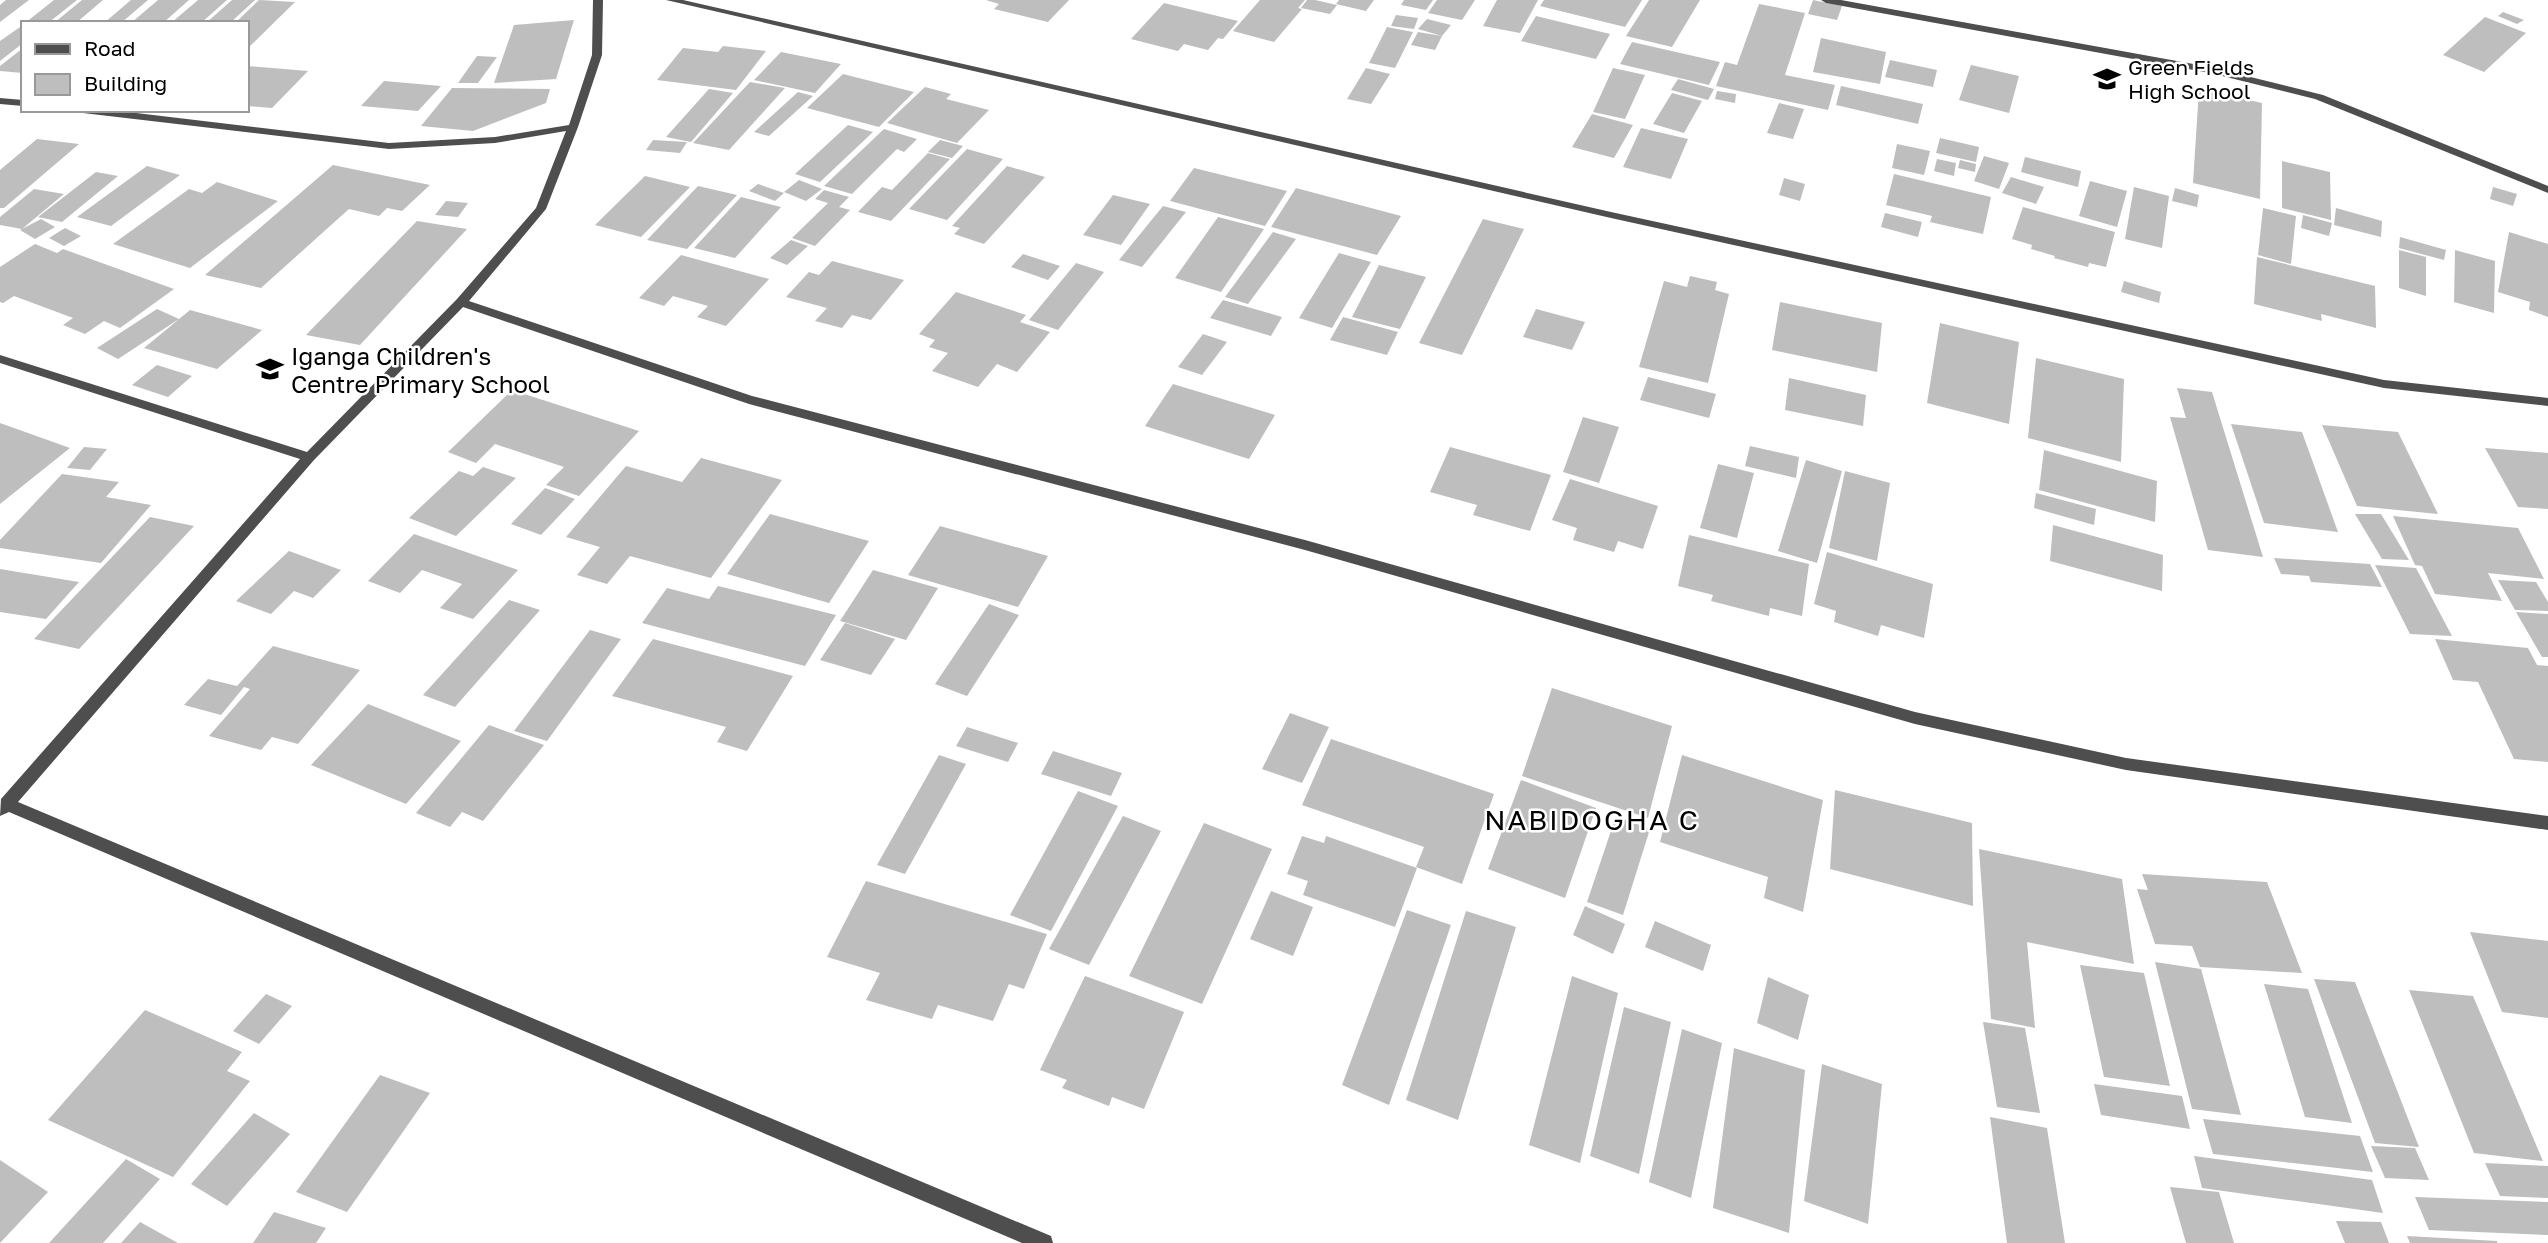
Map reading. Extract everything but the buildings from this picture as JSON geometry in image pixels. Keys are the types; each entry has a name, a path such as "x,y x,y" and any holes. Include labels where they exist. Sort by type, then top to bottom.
{"street":[{"path":"598,0 597,55 541,209 461,302 309,457 3,808 1044,1243"},
{"path":"671,0 1598,212 2384,384 2548,402"},
{"path":"1826,0 1875,4 2210,70 2319,97 2548,190"},
{"path":"3,103 21,103"},
{"path":"100,112 389,146 495,141 573,127"},
{"path":"461,302 749,401 1306,545 1914,718 2126,764 2548,823"},
{"path":"0,359 309,457"}],"place":[{"name":"Green Fields High School","path":"2107,79"},
{"name":"Iganga Children's Centre Primary School","path":"270,369"}],"district":[{"name":"NABIDOGHA C","path":"1592,819"}]}
